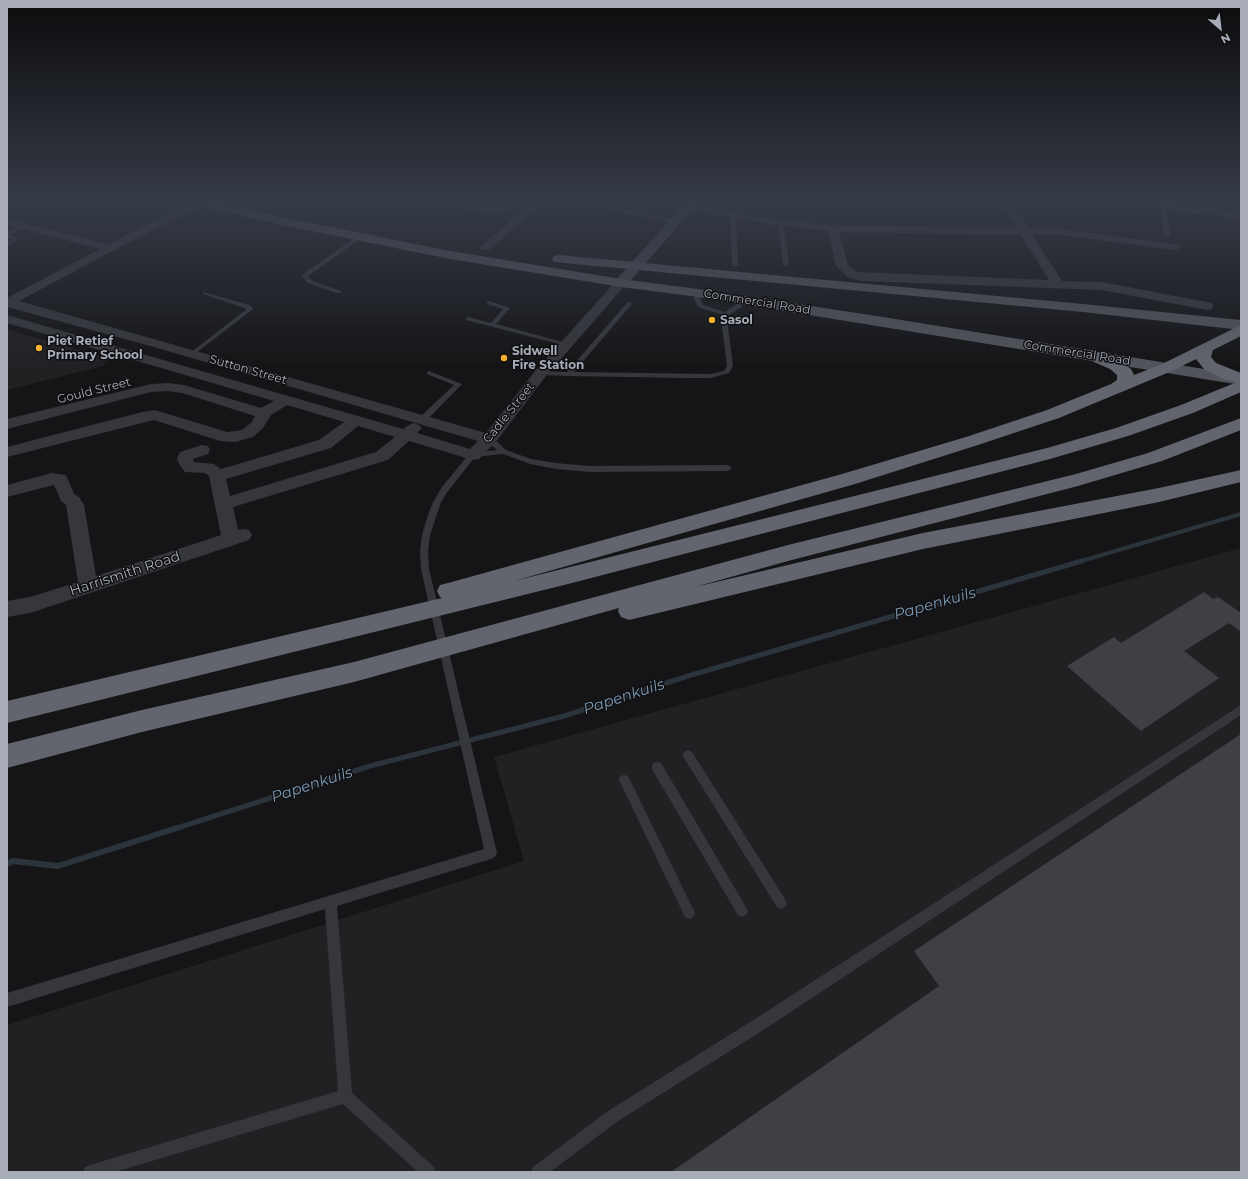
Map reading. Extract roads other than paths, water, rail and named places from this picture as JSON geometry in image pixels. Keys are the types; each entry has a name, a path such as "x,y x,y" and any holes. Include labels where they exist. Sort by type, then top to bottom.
{"highway":[{"path":"158,674 343,620 855,477 972,441 1053,414 1118,388 1166,368 1241,330"},
{"path":"1205,370 1203,358 1206,348"},
{"path":"1091,355 1116,366 1125,373 1126,377 1124,382 1118,388"},
{"path":"7,712 158,674 346,631 1050,453 1122,432 1187,409 1241,386"},
{"path":"354,672 788,553 1078,480 1156,457 1241,424"},
{"path":"7,756 142,721 354,672 431,657 923,541 1159,495 1241,476"}],"main road":[{"name":"Commercial Road","path":"470,258 1166,368 1205,370 1241,379"},
{"name":"Commercial Road","path":"548,258 1152,315 1241,326"}],"street":[{"path":"7,303 91,258"},
{"name":"Cadle Street","path":"473,455 489,439 542,373 643,258"},
{"path":"840,258 842,266 853,275 862,277 1111,287 1207,306"},
{"path":"1041,258 1058,285"},
{"name":"Sutton Street","path":"7,303 152,342 489,439"},
{"name":"Sutton Street","path":"7,319 217,379 473,455"},
{"path":"133,355 152,342"},
{"path":"217,379 235,366"},
{"name":"Gould Street","path":"7,413 182,369"},
{"path":"7,424 147,388 158,387 184,389 260,414 275,408 286,400"},
{"path":"7,452 142,417 155,415 226,437 235,437 247,434 258,425 265,413"},
{"path":"217,476 326,444 356,420"},
{"path":"202,450 186,456 185,458 187,464 192,468 211,469 214,471 217,476 223,504 382,456 391,450 422,420"},
{"path":"7,491 52,479 60,479 67,497 73,501 75,505 88,586"},
{"name":"Harrismith Road","path":"7,609 30,605 237,537 223,504"}],"lane":[{"path":"330,258 305,276 310,282 339,292"},
{"path":"735,258 735,265"},
{"path":"785,258 786,264"},
{"path":"192,354 250,309 248,306 205,293"},
{"path":"698,293 697,298 700,306 726,314"},
{"path":"542,373 683,376 711,376 723,374 727,372 730,366 724,318 726,314 745,301"},
{"path":"489,303 507,308 492,325"},
{"path":"568,374 628,304"},
{"path":"468,319 567,344"},
{"path":"422,420 459,384 428,373"},
{"path":"489,439 503,452"},
{"path":"473,455 503,452 530,461 556,466 589,469 728,468"},
{"name":"Cadle Street","path":"331,901 491,853 425,569 426,534 437,502 473,455"},
{"path":"538,1172 612,1116 760,1024 1241,709"},
{"path":"688,755 781,903"},
{"path":"658,767 742,910"},
{"path":"624,780 689,913"},
{"path":"7,1000 331,901 345,1096 429,1172"},
{"path":"90,1172 345,1096"}],"waterway":[{"name":"Papenkuils","path":"1078,562 1241,514"},
{"name":"Papenkuils","path":"174,829 370,766 564,716 688,676 1082,561"},
{"name":"Papenkuils","path":"7,864 13,861 58,866 177,828"}],"place":[{"name":"Sasol","path":"712,320"},
{"name":"Piet Retief Primary School","path":"39,348"},
{"name":"Sidwell Fire Station","path":"504,358"}]}
